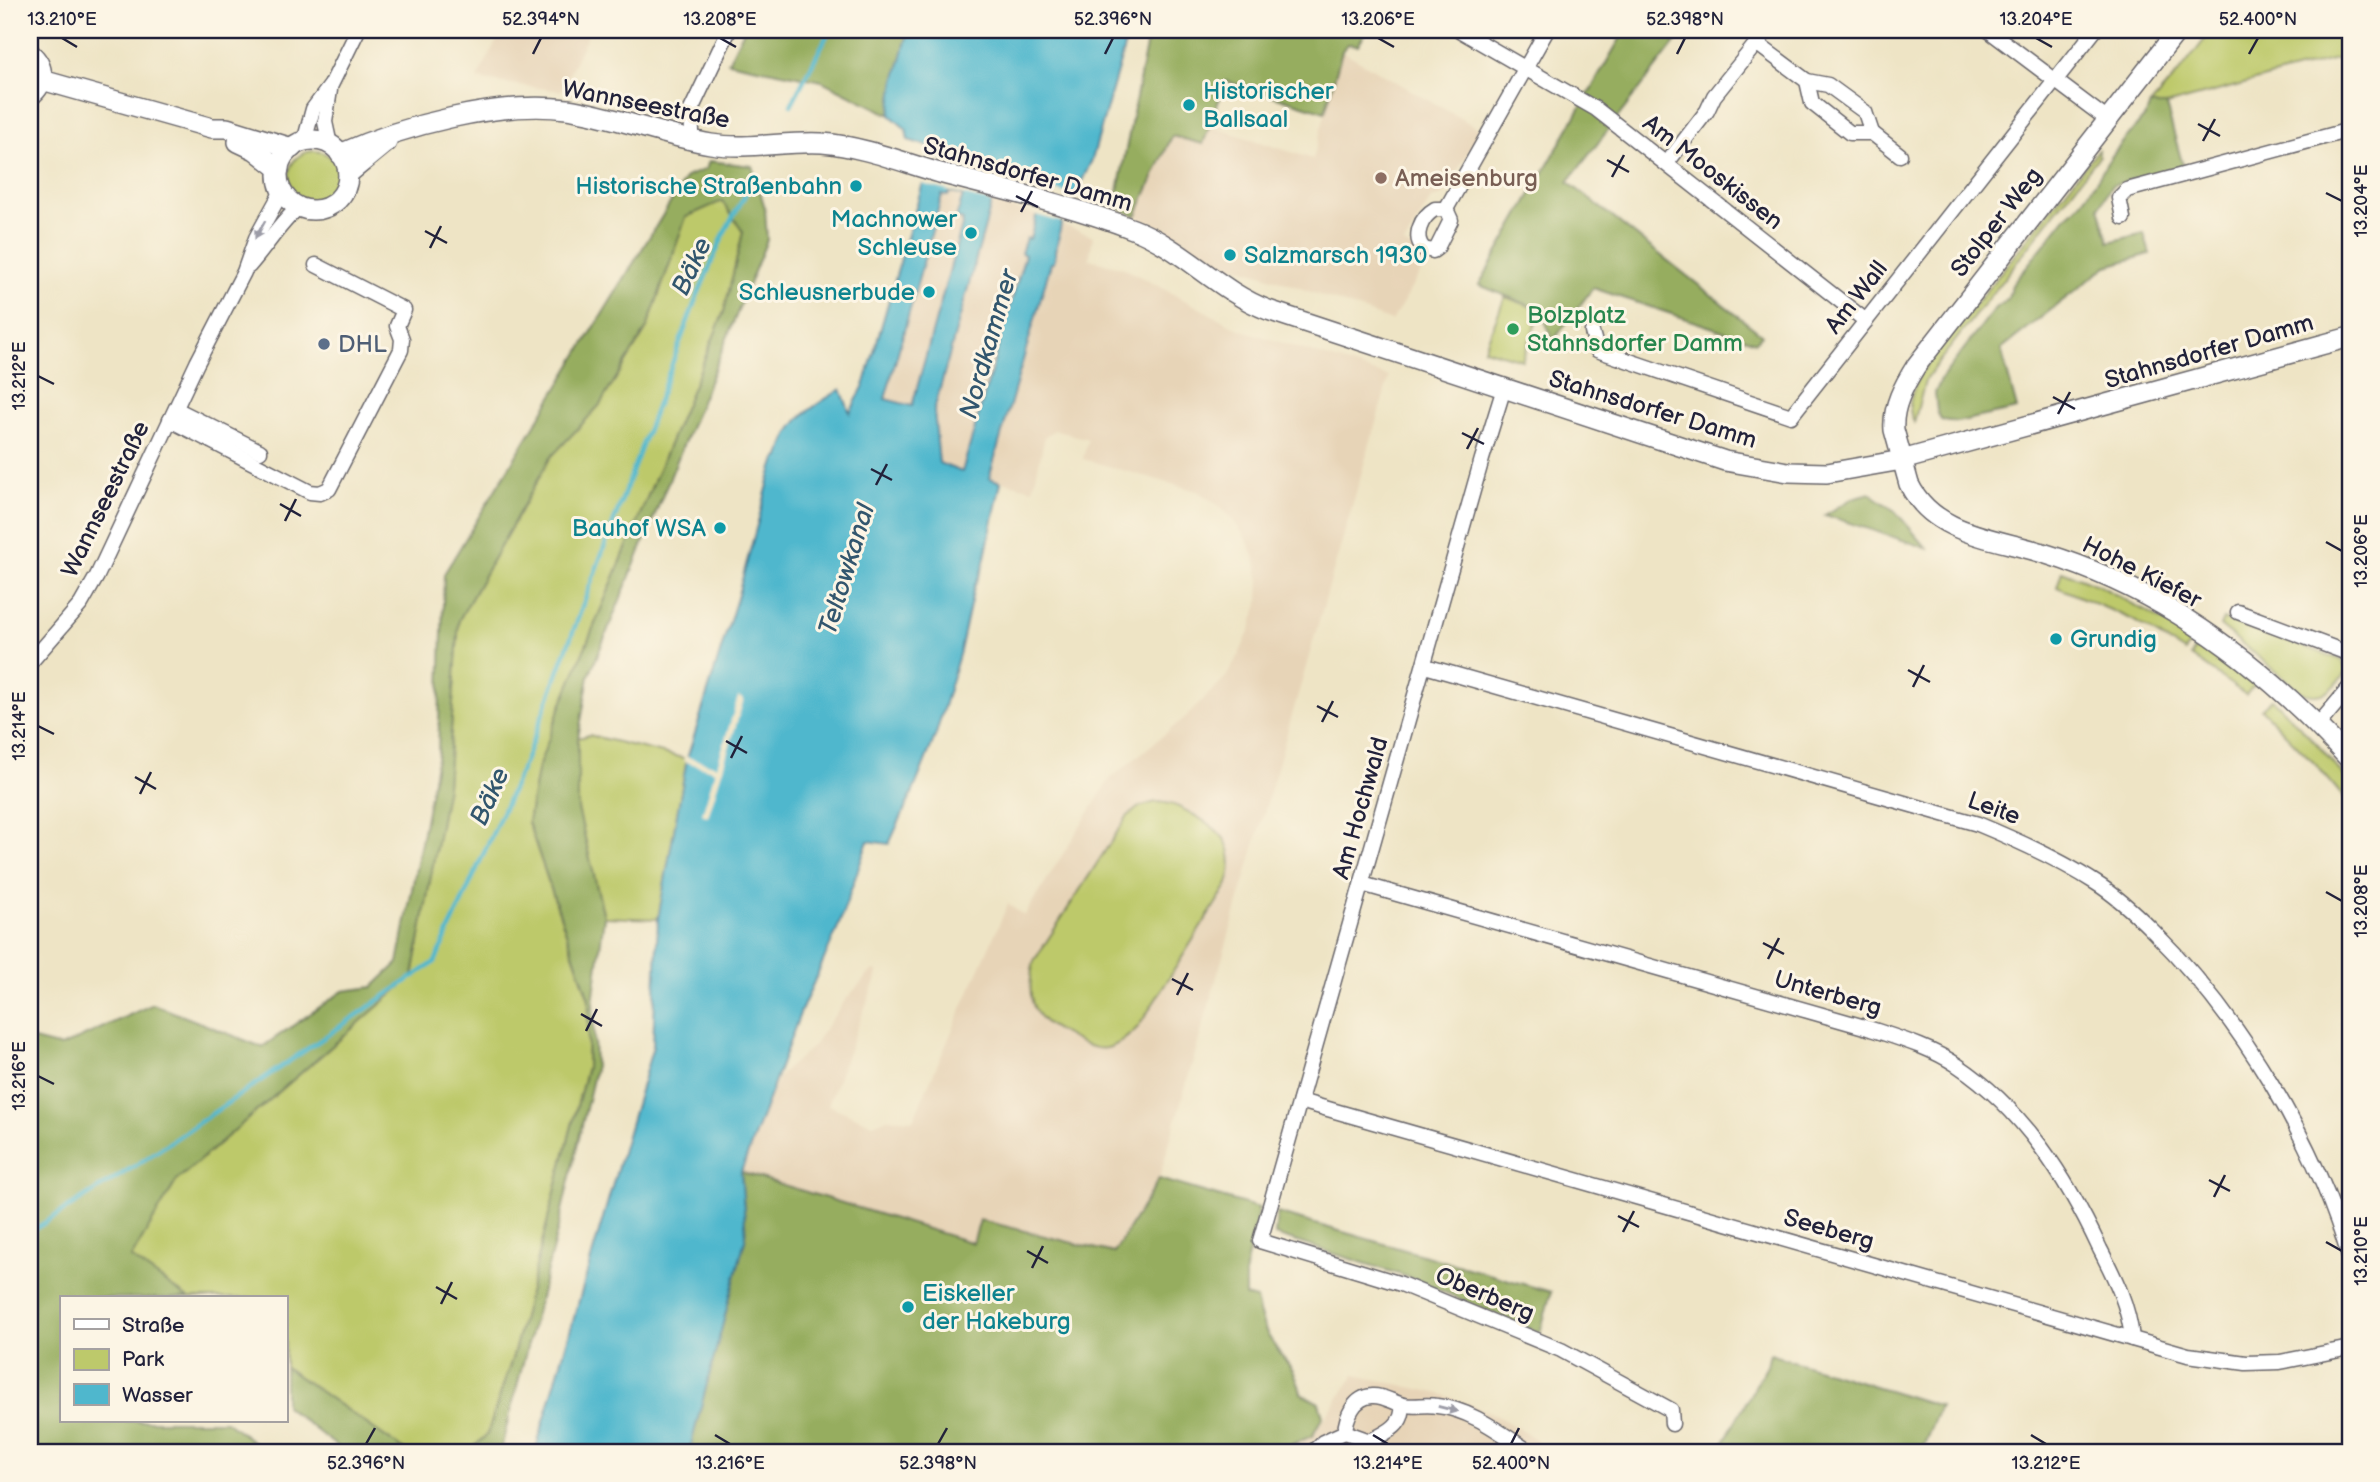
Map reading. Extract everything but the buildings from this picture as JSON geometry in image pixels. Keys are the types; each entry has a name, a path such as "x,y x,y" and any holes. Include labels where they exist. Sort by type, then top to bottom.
{"street":[{"path":"331,85 325,122 335,149 346,163 348,174 343,193 337,201 319,210 299,207 289,201 282,191 279,169 282,161 298,145 313,109 331,85 358,30"},
{"path":"689,139 692,131 691,110 729,30"},
{"name":"Am Mooskissen","path":"1459,30 1596,109 1866,321"},
{"path":"1446,209 1547,30"},
{"path":"1667,163 1707,111 1714,96 1767,30"},
{"path":"1988,30 2108,120"},
{"name":"Am Wall","path":"1592,332 1597,350 1791,416 2095,30"},
{"name":"Stolper Weg","path":"1902,460 1893,421 1899,398 1916,366 2178,30"},
{"path":"1756,43 1807,81 1828,85 1865,112 1872,133 1900,155"},
{"path":"30,53 40,65 42,80 39,88 30,96"},
{"path":"42,80 212,128 255,150 279,169"},
{"path":"1807,81 1812,103 1850,134 1872,133"},
{"name":"Wannseestraße","path":"335,149 360,145 462,115 500,109 534,108 567,109 689,139 738,147 763,146"},
{"path":"212,128 227,128 298,145 313,141 335,149"},
{"path":"2123,218 2119,198 2127,190 2350,130"},
{"name":"Wannseestraße","path":"348,174 396,135"},
{"name":"Stahnsdorfer Damm","path":"763,146 822,143 894,160 1137,230 1180,255 1229,292 1250,303 1725,461 1760,468 1827,473 1902,460 2350,337"},
{"name":"Wannseestraße","path":"30,663 81,604 97,576 173,414 244,272 256,238 282,191"},
{"name":"Wannseestraße","path":"244,272 265,248 282,221 299,207"},
{"name":"Wannseestraße","path":"173,414 303,489 320,493 329,489 401,350 402,340 397,326 404,310 316,265"},
{"name":"Am Hochwald","path":"1260,1241 1504,388"},
{"path":"173,414 260,451"},
{"name":"Hohe Kiefer","path":"1902,460 1913,492 1927,509 1941,520 1969,533 2083,567 2159,603 2230,648 2263,674 2318,725 2350,760"},
{"path":"2238,612 2350,654"},
{"name":"Leite","path":"1425,666 1978,824 2017,840 2098,884 2137,915 2181,959 2213,996 2264,1071 2304,1145 2340,1227 2350,1260"},
{"path":"2318,725 2350,687"},
{"name":"Unterberg","path":"1362,884 1868,1028 1923,1046 1956,1064 2002,1101 2039,1145 2078,1202 2122,1293 2132,1339"},
{"name":"Seeberg","path":"1300,1101 2188,1355 2246,1363 2280,1362 2350,1348"},
{"name":"Oberberg","path":"1260,1241 1401,1284 1562,1350 1671,1410 1672,1424"},
{"path":"1345,1432 1346,1420 1356,1403 1372,1396 1402,1405 1438,1406 1456,1410 1495,1429 1530,1452"},
{"path":"1312,1452 1323,1442 1345,1432 1370,1441 1396,1425 1402,1418 1402,1405"}],"shaded area":[{"path":"502,30 590,30 561,91 477,79"},
{"name":"Ameisenburg","path":"1342,51 1481,130 1443,196 1431,199 1404,244 1428,259 1392,321 1258,273 1207,259 1191,245 1162,227 1136,216 1172,135 1203,144 1209,126 1313,159"},
{"path":"950,192 963,196 956,218 963,220 912,406 884,399 942,195"},
{"path":"992,200 1037,212 1029,239 1026,239 1021,252 1026,254 963,472 939,463 934,410"},
{"path":"1061,224 1093,236 1089,259 1124,268 1239,329 1389,377 1159,1179 1114,1253 981,1220 973,1243 741,1172 778,1077 813,1046 846,999 873,970 878,973 828,1105 873,1124 888,1118 913,1120 1008,904 1024,916 1110,779 1187,716 1226,677 1252,625 1259,599 1260,581 1256,562 1246,538 1232,519 1221,507 1197,491 1083,459 1088,439 1055,430 1045,436 1033,489 989,478 1051,263 1054,262"},
{"path":"1355,1375 1441,1394 1492,1413 1552,1452 1274,1452 1312,1436"}],"green space":[{"path":"744,30 909,30 894,85 890,115 822,81 728,62"},
{"path":"1149,30 1367,30 1358,45 1347,44 1342,51 1325,112 1226,81 1203,144 1172,136 1136,216 1115,207"},
{"path":"1625,30 1685,30 1568,182 1762,335 1756,342 1593,288 1553,341 1541,310 1479,285"},
{"path":"2212,30 2350,30 2350,55 2166,105 2150,105"},
{"path":"2150,105 2166,105 2183,166 2112,185 2099,207 2109,242 2144,233 2150,254 2107,266 2001,349 2017,409 1957,422 1941,420 1935,393 1942,378 1995,308 2007,299 2012,285 2066,217 2083,200 2113,154 2146,115"},
{"path":"2098,150 2099,156 1925,381 1914,422 1910,404 1920,374"},
{"path":"314,151 331,159 339,176 331,193 314,201 297,193 289,176 297,159"},
{"path":"709,161 752,166 765,208 767,240 589,676 578,738 578,809 604,917 593,1003 595,1070 557,1232 500,1452 465,1452 487,1435 513,1356 587,1067 589,999 528,822 537,771 558,713 724,312 743,232 722,201 686,217 647,328 599,406 550,458 459,620 447,786 413,976 177,1180 131,1258 185,1296 60,1296 60,1422 227,1422 267,1452 30,1452 30,1039 61,1047 153,1004 262,1047 343,991 373,987 398,963 438,753 444,574 686,177 706,169"},
{"path":"722,200 743,232 724,312 558,713 537,772 528,822 589,1000 587,1067 513,1356 487,1435 469,1452 407,1452 287,1368 287,1296 185,1296 130,1258 177,1180 413,976 447,786 459,620 550,458 599,406 647,328 686,217"},
{"name":"Bolzplatz Stahnsdorfer Damm","path":"1505,297 1541,310 1522,360 1484,349"},
{"path":"1870,493 1895,511 1927,548 1825,515 1853,498"},
{"path":"2062,571 2100,586 2194,638 2185,652 2131,619 2057,587"},
{"path":"2223,619 2342,660 2347,672 2333,688 2323,694 2303,693 2220,626"},
{"path":"2199,642 2255,684 2246,695 2191,656"},
{"path":"2272,699 2316,743 2350,783 2350,805 2319,768 2261,709"},
{"path":"589,735 687,759 658,919 604,917 578,809 578,738"},
{"path":"1156,802 1183,809 1220,834 1226,842 1231,860 1228,884 1139,1026 1113,1046 1089,1046 1053,1028 1039,1016 1031,993 1034,961 1127,817 1139,807"},
{"path":"741,1172 973,1243 980,1220 1114,1253 1159,1179 1259,1208 1245,1269 1245,1296 1256,1299 1267,1334 1294,1372 1301,1393 1319,1403 1323,1416 1312,1436 1274,1452 689,1452 746,1236"},
{"path":"1277,1213 1551,1292 1540,1333 1411,1278 1275,1235"},
{"path":"1770,1354 1940,1406 1921,1452 1718,1452 1767,1365"},
{"path":"287,1368 407,1452 344,1452 287,1408"}],"water":[{"name":"Teltowkanal","path":"909,30 1129,30 1092,160 1061,224 1054,262 1051,263 989,478 1001,482 983,567 974,587 960,651 936,734 889,844 868,841 837,930 801,1011 741,1172 746,1236 689,1452 535,1452 653,1046 658,919 687,759 737,598 771,474 789,433 802,416 841,389 850,413 865,383 933,148 908,140 906,129 890,115 894,85","holes":["950,192 963,196 956,218 963,220 912,406 885,399 942,195 948,196","992,201 1037,213 1030,239 1026,238 1021,253 1025,255 962,472 939,463 934,410"]}],"pier":[{"path":"927,155 955,163 961,160 970,162 975,168 1077,196 1065,223 919,183"},
{"path":"738,697 744,699 708,817 702,814 715,771 683,761 684,756 717,766"}],"waterway":[{"name":"Bäke","path":"791,105 830,30"},
{"name":"Bäke","path":"30,1232 141,1162 435,962 526,759 696,299 726,229 748,190"}],"place":[{"name":"Historischer Ballsaal","path":"1189,105"},
{"name":"Ameisenburg","path":"1381,178"},
{"name":"Historische Straßenbahn","path":"856,186"},
{"name":"Machnower Schleuse","path":"971,233"},
{"name":"Salzmarsch 1930","path":"1230,255"},
{"name":"Schleusnerbude","path":"929,292"},
{"name":"Bolzplatz Stahnsdorfer Damm","path":"1513,329"},
{"name":"DHL","path":"324,344"},
{"name":"Bauhof WSA","path":"720,528"},
{"name":"Grundig","path":"2056,639"},
{"name":"Eiskeller der Hakeburg","path":"908,1307"}],"water label":[{"name":"Nordkammer","path":"988,344"}]}
